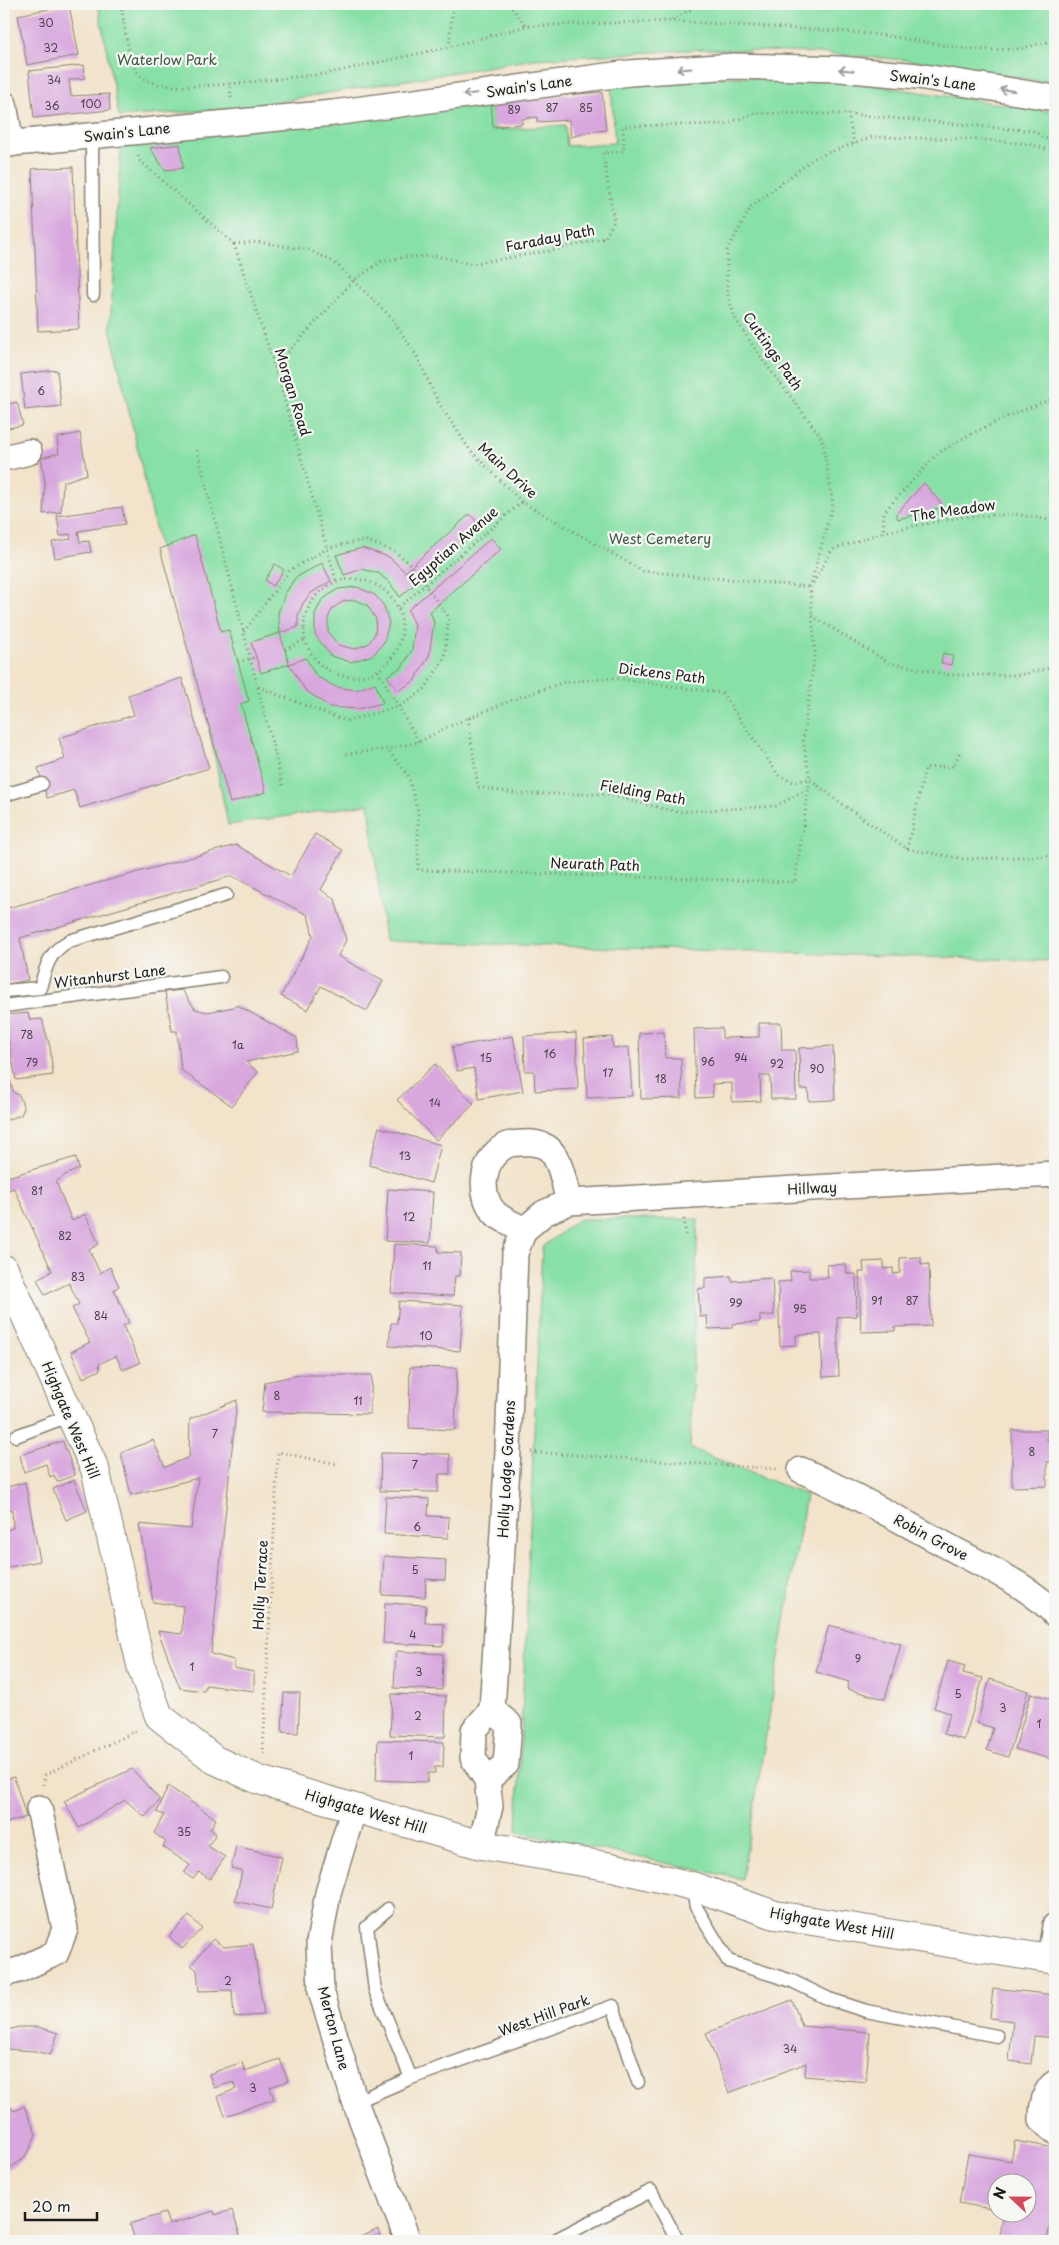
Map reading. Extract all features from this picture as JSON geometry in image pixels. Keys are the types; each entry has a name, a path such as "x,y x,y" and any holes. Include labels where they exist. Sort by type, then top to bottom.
{"street":[{"name":"Swain's Lane","path":"7,144 333,113 629,73 734,66 840,69 918,76 1055,98"},
{"path":"4,104 7,144"},
{"path":"4,458 29,452"},
{"path":"524,1230 498,1216 492,1208 484,1186 485,1172 489,1161 506,1145 531,1142 547,1148 557,1160 569,1202"},
{"name":"Hillway","path":"569,1202 1055,1174"},
{"name":"Holly Lodge Gardens","path":"492,1710 508,1451 515,1253 524,1230 544,1213 569,1202"},
{"name":"Highgate West Hill","path":"4,1268 95,1469 142,1670 159,1716 215,1760 259,1780 481,1845 612,1868 692,1886 776,1915 1053,1959"},
{"name":"Robin Grove","path":"801,1470 834,1485 1012,1581 1047,1604 1055,1614"},
{"path":"481,1845 490,1806 487,1780 473,1758 474,1730 492,1710 509,1724 506,1764 487,1780"},
{"path":"4,1974 19,1970 56,1953 65,1929 39,1808"},
{"name":"Merton Lane","path":"354,1808 328,1893 319,1943 321,1991 355,2102 408,2241"},
{"path":"1053,1959 1055,1926"},
{"path":"1055,2083 1051,2085 1043,2104 1042,2120 1055,2130"}],"lane":[{"path":"92,136 93,295"},
{"path":"4,795 42,784"},
{"path":"4,991 40,988 46,964 57,948 69,941 226,895"},
{"name":"Witanhurst Lane","path":"4,1006 221,977"},
{"path":"16,1436 71,1415"},
{"path":"692,1886 696,1907 728,1960 792,1981 829,1999 866,2011 998,2036"},
{"path":"388,1910 367,1927 375,1990 411,2078"},
{"name":"West Hill Park","path":"355,2102 411,2078 613,2006 638,2082"},
{"path":"553,2241 651,2191 678,2241"}],"path":[{"path":"121,4 133,62 137,72 145,80 157,84 230,84 324,74 449,47 526,26 671,21 860,33 960,48 991,50 1019,49 1055,40"},
{"path":"449,47 453,4"},
{"path":"509,4 526,26"},
{"path":"671,21 700,4"},
{"path":"230,84 232,101"},
{"name":"Faraday Path","path":"354,280 382,261 406,257 437,256 471,264 555,250 605,238 614,221 603,153 624,151 623,126 726,124 755,112 848,114"},
{"path":"854,144 848,114 1033,131 1047,139 1055,151"},
{"path":"131,131 139,160 234,244"},
{"name":"Cuttings Path","path":"810,588 833,504 822,438 762,359 735,318 728,292 727,251 752,207 814,158 872,137 976,139 1029,144 1055,151"},
{"name":"Main Drive","path":"234,244 258,242 308,250 334,262 392,317 417,356 438,402 470,450 522,502 643,571 810,588"},
{"name":"Morgan Road","path":"234,244 275,367 336,580"},
{"path":"275,367 354,280"},
{"path":"883,532 884,512 937,454 967,436 1013,414 1055,398"},
{"path":"197,450 283,786"},
{"name":"Egyptian Avenue","path":"399,607 522,502"},
{"name":"The Meadow","path":"810,588 832,550 883,532 961,517 1015,514 1055,521"},
{"path":"244,632 289,571 328,548 364,540 394,550 409,563 449,617 444,658 424,690 400,706 346,721 257,687"},
{"path":"361,578 368,581 383,588 399,607 403,631 395,654 378,671 356,678 333,674 315,660 304,640 304,615 316,594 336,580 361,578"},
{"name":"Neurath Path","path":"387,750 408,775 418,812 418,870 796,882 810,778 803,740 814,652 810,588"},
{"path":"812,616 889,663 951,676 1020,675 1055,667"},
{"path":"285,650 304,640"},
{"path":"238,662 256,657"},
{"path":"378,671 400,706 419,742"},
{"name":"Dickens Path","path":"346,754 387,750 419,742 468,718 517,698 565,682 614,678 722,693 779,776 793,782 810,778"},
{"name":"Fielding Path","path":"468,718 478,787 519,794 605,794 677,812 776,806 809,789"},
{"path":"907,848 925,768 954,766 960,751"},
{"path":"810,778 834,799 907,848 964,859 1055,856"},
{"path":"508,1451 700,1465 801,1470"},
{"name":"Holly Terrace","path":"259,1780 265,1737 278,1452 336,1464"},
{"path":"39,1808 45,1775 144,1728 159,1716"}],"green space":[{"name":"Waterlow Park","path":"98,4 1055,4 1055,84 907,60 818,53 705,49 535,59 232,109 119,117"},
{"name":"West Cemetery","path":"737,77 838,80 1055,112 1055,961 385,941 369,804 228,825 208,722 160,549 110,327 121,145 491,101 494,130 565,125 567,146 615,143 611,84"},
{"path":"579,1219 698,1219 690,1448 806,1495 742,1879 517,1832 542,1247"}],"building":[{"path":"69,5 79,55 27,65 18,15"},
{"path":"84,65 85,78 69,80 71,96 109,94 110,110 34,118 29,71"},
{"path":"602,92 606,130 588,132 571,137 569,120 537,122 537,117 522,119 522,124 493,127 491,101"},
{"path":"180,144 183,168 165,170 150,148"},
{"path":"73,167 79,329 38,331 32,169"},
{"path":"57,370 61,406 25,410 21,374"},
{"path":"17,402 23,425 4,429 4,405"},
{"path":"80,433 87,474 63,482 61,512 43,514 45,482 41,458 59,453 57,438"},
{"path":"924,483 944,507 898,519 896,514"},
{"path":"122,507 125,524 78,531 80,542 89,541 91,552 55,558 52,542 71,539 70,534 60,536 57,516"},
{"path":"470,514 481,527 400,597 389,582 378,573 362,569 344,575 336,555 362,548 389,557 405,572"},
{"path":"195,535 221,632 229,630 249,701 241,704 266,792 230,803 160,549"},
{"path":"491,538 501,549 430,612 434,622 429,656 414,681 398,691 387,676 402,667 412,650 415,625 408,610"},
{"path":"322,563 331,581 311,593 303,603 298,615 298,627 280,633 278,613 285,594 295,578"},
{"path":"275,564 284,570 273,586 265,580"},
{"path":"357,587 375,595 384,606 389,623 384,642 373,655 351,662 331,656 315,635 315,614 322,600 338,589","holes":["356,600 367,605 376,619 375,634 368,644 354,649 338,645 328,632 328,618 333,608 344,601"]},
{"path":"280,633 289,664 261,673 251,642"},
{"path":"943,653 953,656 951,665 941,663"},
{"path":"306,658 316,676 336,687 356,690 375,683 383,703 357,709 330,707 305,690 289,664"},
{"path":"182,678 209,768 80,808 74,790 47,798 38,768 65,759 59,738 134,715 128,695"},
{"path":"315,834 343,850 321,890 335,899 346,940 338,956 383,981 367,1011 321,986 308,1010 281,996 313,936 308,915 232,876 20,938 28,980 4,985 4,909 236,845 291,876"},
{"path":"4,878 8,890 4,892"},
{"path":"182,990 195,1009 207,1012 237,1005 297,1038 298,1051 246,1062 258,1072 232,1106 181,1070 177,1031 172,1031 165,992"},
{"path":"28,1013 30,1020 42,1019 50,1047 53,1075 16,1080 4,1015"},
{"path":"759,1023 781,1023 782,1050 795,1050 796,1099 771,1099 770,1076 760,1076 761,1101 732,1102 732,1083 712,1084 713,1097 696,1098 694,1029 722,1028 722,1038 759,1037"},
{"path":"664,1032 665,1058 681,1058 682,1098 641,1099 639,1033"},
{"path":"576,1033 578,1089 535,1091 534,1071 525,1071 524,1036"},
{"path":"513,1036 523,1091 479,1099 474,1068 457,1071 452,1047"},
{"path":"612,1037 613,1048 629,1047 632,1096 587,1098 584,1039"},
{"path":"833,1046 835,1100 809,1101 808,1089 800,1089 799,1048"},
{"path":"435,1064 474,1104 436,1140 397,1100"},
{"path":"7,1073 14,1093 19,1095 24,1108 21,1115 4,1121 4,1074"},
{"path":"379,1127 441,1145 431,1183 369,1165"},
{"path":"76,1157 79,1169 65,1175 56,1182 72,1221 85,1214 99,1244 89,1250 100,1273 110,1267 119,1286 114,1290 129,1323 123,1326 140,1363 123,1370 116,1356 99,1364 100,1370 83,1378 71,1352 90,1342 72,1308 79,1304 69,1283 45,1295 37,1279 52,1271 14,1188 4,1192 4,1178"},
{"path":"388,1189 433,1192 430,1243 385,1241"},
{"path":"394,1244 438,1246 438,1252 461,1253 460,1276 455,1276 453,1296 391,1293"},
{"path":"921,1257 921,1265 929,1264 931,1326 895,1327 895,1331 861,1332 859,1272 864,1272 863,1262 884,1261 884,1269 893,1268 893,1274 900,1273 900,1258"},
{"path":"846,1264 847,1274 856,1274 857,1316 837,1317 839,1376 823,1377 821,1334 796,1335 796,1345 780,1346 778,1282 791,1281 790,1271 809,1270 809,1278 828,1278 827,1265"},
{"path":"731,1276 732,1281 772,1278 774,1315 760,1316 760,1322 732,1324 732,1328 708,1329 707,1316 700,1317 698,1289 705,1288 705,1278"},
{"path":"399,1301 463,1305 460,1351 389,1346 391,1323 397,1323"},
{"path":"410,1367 457,1368 455,1430 409,1428"},
{"path":"299,1375 372,1375 370,1414 262,1412 265,1382"},
{"path":"237,1400 211,1654 234,1660 234,1668 254,1672 254,1691 206,1685 204,1691 180,1688 158,1631 182,1634 183,1606 153,1602 139,1524 191,1529 198,1478 131,1495 121,1453 153,1440 165,1467 189,1457 190,1419"},
{"path":"1012,1430 1047,1430 1047,1440 1053,1440 1053,1462 1047,1462 1047,1486 1012,1487"},
{"path":"63,1441 75,1475 57,1482 54,1475 50,1477 46,1464 24,1472 20,1455"},
{"path":"381,1453 450,1454 450,1474 439,1474 438,1492 380,1491"},
{"path":"74,1480 87,1511 66,1520 53,1489"},
{"path":"25,1482 40,1561 5,1568 4,1531 13,1528 12,1510 4,1512 4,1488"},
{"path":"386,1497 429,1499 428,1516 449,1517 448,1538 384,1534"},
{"path":"384,1556 446,1560 445,1580 426,1579 425,1597 382,1595"},
{"path":"385,1603 426,1605 425,1623 444,1624 443,1646 383,1643"},
{"path":"829,1625 901,1644 885,1699 847,1689 849,1682 816,1672"},
{"path":"396,1651 443,1654 442,1690 394,1688"},
{"path":"948,1661 965,1666 963,1673 983,1678 964,1740 944,1734 950,1713 934,1708"},
{"path":"990,1679 1028,1691 1008,1757 987,1750 993,1728 977,1723"},
{"path":"284,1693 300,1693 298,1733 282,1732"},
{"path":"1031,1693 1055,1700 1055,1746 1051,1759 1015,1749"},
{"path":"392,1694 446,1696 445,1737 390,1735"},
{"path":"378,1740 444,1742 443,1767 435,1767 435,1773 428,1773 428,1782 376,1780"},
{"path":"132,1769 160,1800 145,1817 125,1800 79,1828 64,1801"},
{"path":"14,1777 26,1817 4,1824 4,1780"},
{"path":"168,1786 216,1819 210,1829 216,1834 208,1846 225,1857 210,1879 199,1872 193,1879 184,1873 190,1865 163,1847 166,1842 154,1833 164,1815 157,1812"},
{"path":"236,1846 282,1857 271,1909 235,1901 242,1871 231,1868"},
{"path":"189,1916 202,1928 182,1949 169,1936"},
{"path":"213,1939 224,1947 253,1944 264,2015 234,2017 232,1990 199,1991 197,1970 191,1965"},
{"path":"993,1988 1055,1995 1055,2038 1034,2036 1031,2064 1009,2061 1013,2021 990,2018"},
{"path":"792,2000 802,2026 870,2032 866,2082 805,2076 806,2063 729,2093 706,2033"},
{"path":"19,2027 38,2027 58,2033 50,2055 35,2051 4,2049 4,2031"},
{"path":"280,2059 288,2081 270,2087 274,2099 225,2116 218,2096 236,2089 233,2082 214,2088 209,2074 242,2062 245,2071"},
{"path":"4,2104 15,2111 24,2106 36,2134 30,2149 23,2159 4,2172"},
{"path":"1015,2141 1055,2148 1055,2219 1051,2218 1047,2241 998,2241 1001,2222 1036,2222 1036,2172 986,2172 986,2208 959,2203 968,2154 1011,2161"},
{"path":"232,2210 240,2235 219,2241 135,2241 130,2224 165,2213 169,2225 214,2211 215,2215"},
{"path":"378,2229 381,2241 353,2241"}]}
